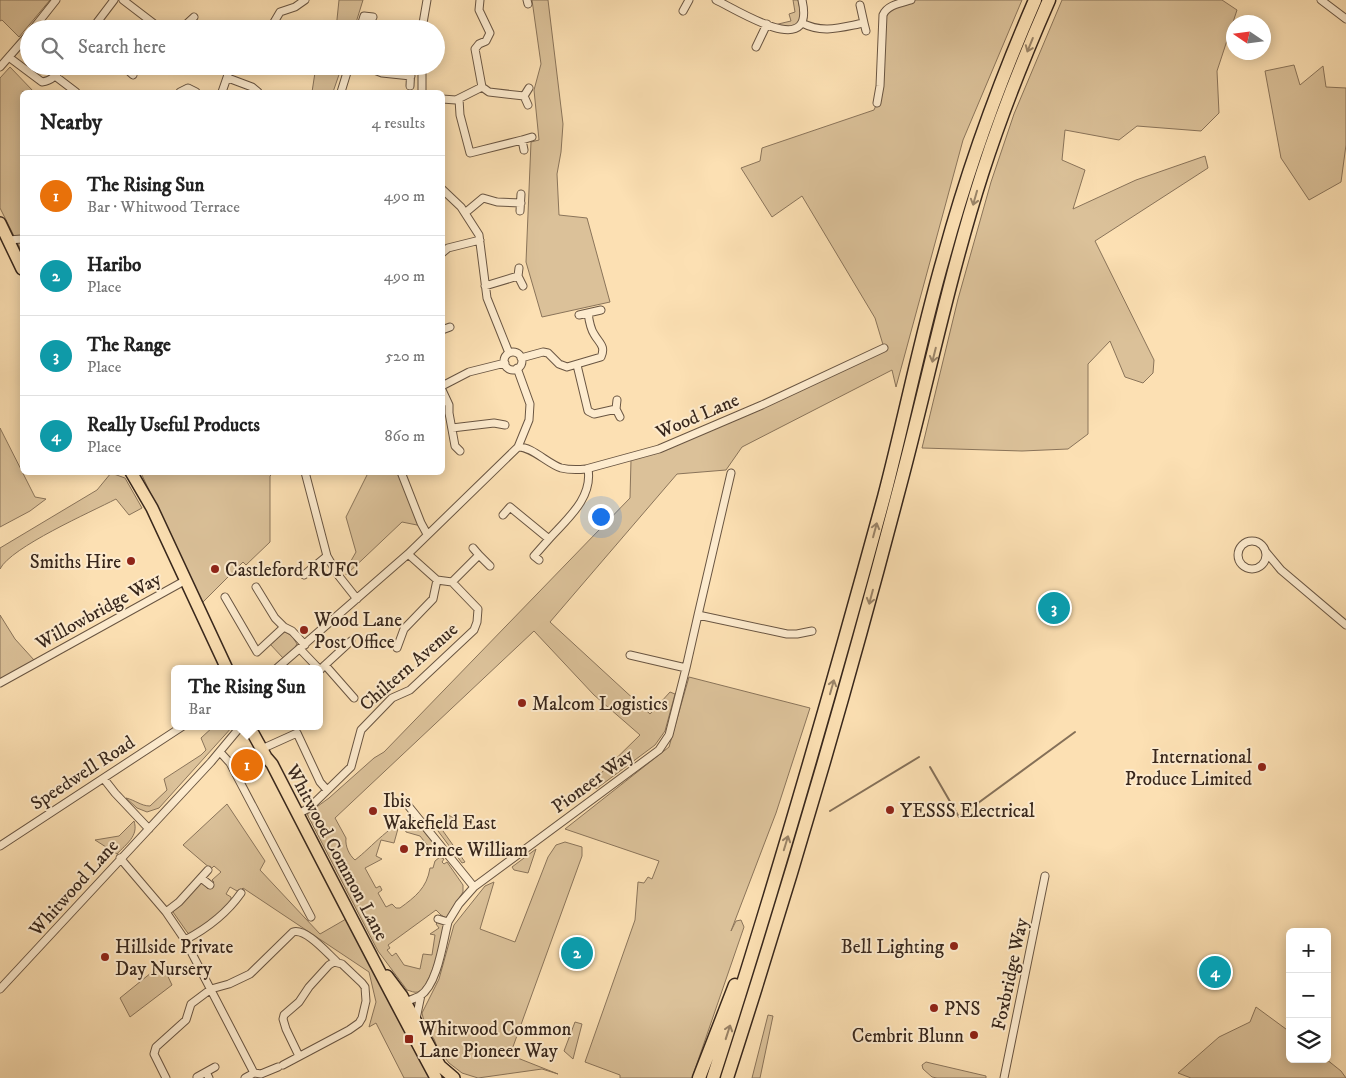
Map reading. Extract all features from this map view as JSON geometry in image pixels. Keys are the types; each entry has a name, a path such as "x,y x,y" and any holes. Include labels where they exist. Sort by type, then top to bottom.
{"highway":[{"path":"714,1078 814,751 885,493 945,249 979,140 1010,57 1035,0"},
{"path":"733,1078 900,489 962,243 1007,102 1049,0"},
{"path":"699,1078 779,868"},
{"path":"727,1078 766,958"}],"main road":[{"path":"0,223 20,263"},
{"path":"133,475 152,508 225,665"},
{"name":"Whitwood Common Lane","path":"249,730 272,764 372,956 410,1021 440,1066 454,1078"},
{"name":"Whitwood Common Lane","path":"250,730 266,747 272,758 272,764"},
{"name":"Whitwood Common Lane","path":"372,956 407,999 410,1021 436,1078"}],"street":[{"path":"40,20 56,0"},
{"path":"99,20 114,0"},
{"path":"123,0 149,20"},
{"path":"275,20 280,12 295,7 305,0"},
{"path":"424,20 427,0"},
{"path":"480,0 479,10 490,33 486,41 479,44 476,49 482,87 489,92 524,96"},
{"path":"683,11 689,0"},
{"path":"716,0 767,24 788,31 797,29 802,23 804,12 802,0"},
{"path":"877,103 880,86 883,15 885,10 911,0"},
{"path":"1321,0 1346,19"},
{"path":"860,5 866,31"},
{"path":"363,20 364,16 373,17"},
{"path":"192,20 195,17"},
{"path":"802,23 822,30 864,23"},
{"path":"756,47 767,24"},
{"path":"0,67 20,45"},
{"path":"10,58 20,66"},
{"path":"33,75 42,82 48,81 55,76 73,90"},
{"path":"223,90 229,75"},
{"path":"342,90 346,75"},
{"path":"401,75 411,76 410,86"},
{"path":"422,75 422,90"},
{"path":"228,78 256,90"},
{"path":"184,90 188,81"},
{"path":"445,98 459,99 482,87"},
{"path":"528,88 524,96 528,106"},
{"path":"459,99 467,154 532,137"},
{"path":"522,140 524,150"},
{"path":"445,192 465,213 480,235 487,298 509,353"},
{"path":"520,211 521,194"},
{"path":"465,213 483,198 497,202 521,203"},
{"path":"8,240 20,239"},
{"path":"445,250 448,248 480,240"},
{"path":"16,254 20,246"},
{"path":"519,268 518,276 523,286"},
{"path":"485,286 518,276"},
{"path":"579,315 602,310"},
{"path":"521,358 543,352 564,367 597,360 601,357 603,351 600,342 594,334 588,313"},
{"name":"Wood Lane","path":"518,447 525,448 560,468 573,470 588,469 659,449 762,405 884,348"},
{"path":"515,352 521,358 521,364 517,368 509,368 505,363 505,357 509,353 515,352"},
{"path":"445,386 469,372 505,363"},
{"path":"577,365 588,412 594,414 616,409"},
{"path":"281,665 408,554 518,447 529,420 530,404 517,368"},
{"path":"445,395 449,405 448,413 455,446 460,451"},
{"path":"617,400 616,409 620,417"},
{"path":"452,428 494,423 505,425"},
{"path":"540,560 534,556 581,502 589,480 588,469"},
{"name":"Pioneer Way","path":"410,1021 421,995 428,988 433,977 448,922 459,904 474,887 659,750 669,735 732,473"},
{"path":"306,475 327,556 338,574 357,598"},
{"path":"402,475 427,534"},
{"path":"503,515 510,507 549,539"},
{"path":"1281,570 1271,567 1251,570 1245,568 1238,560 1238,551 1243,544 1251,541 1262,544 1281,570 1346,625"},
{"path":"473,548 490,566"},
{"path":"1259,568 1265,561 1266,552"},
{"path":"408,554 437,580 452,582 479,554"},
{"path":"304,575 327,556"},
{"name":"Willowbridge Way","path":"0,683 186,580"},
{"path":"397,648 404,628 433,599 437,580"},
{"name":"Chiltern Avenue","path":"298,814 308,808 351,767 361,730 392,698 410,690 474,630 478,609 452,582"},
{"path":"256,587 275,618 292,632 318,665"},
{"path":"225,597 257,652 284,627"},
{"path":"698,615 787,634 812,631"},
{"path":"323,667 351,641"},
{"path":"630,655 686,668"},
{"path":"323,671 354,698"},
{"name":"Speedwell Road","path":"0,846 177,730"},
{"name":"Whitwood Lane","path":"0,989 235,735 244,730"},
{"path":"266,747 293,730"},
{"path":"295,730 320,782 327,790"},
{"path":"220,752 230,762 308,915"},
{"path":"104,779 149,829"},
{"path":"406,803 474,887"},
{"path":"120,858 166,912 185,940 254,1073"},
{"path":"166,912 179,902 208,870"},
{"name":"Foxbridge Way","path":"1004,1078 1045,876"},
{"path":"201,878 210,885"},
{"path":"185,940 228,910 241,893"},
{"path":"438,919 448,922"},
{"path":"166,1078 154,1054 156,1047 186,1020 192,1004 211,989 229,984 250,974 290,935 298,931 305,933 337,962 342,964 365,987 366,1001 362,1018 359,1023 349,1030 280,1066 261,1074 254,1073 245,1078"},
{"path":"299,1056 286,1029 283,1019 284,1015 299,1002 309,987 329,965 337,962"},
{"path":"407,999 421,995"},
{"path":"197,1077 207,1075 215,1067"}],"shaded area":[{"path":"0,0 50,0 33,20 20,20 19,37 2,20 0,21"},
{"path":"339,0 363,0 357,20 337,20"},
{"path":"532,0 548,0 563,124 557,174 559,215 587,218 610,302 542,317 526,262 531,142 539,140 534,90 541,64"},
{"path":"793,0 798,0 802,17 794,27 774,25 791,21 789,14 795,12"},
{"path":"914,0 1022,0 963,140 896,387 892,370 742,447 726,470 677,474 550,622 650,714 670,692 675,694 665,731 655,745 596,789 592,782 640,735 594,695 534,631 335,818 346,838 348,850 355,860 390,829 405,820 413,818 437,848 434,852 432,851 420,836 406,832 404,826 399,825 394,843 381,840 376,856 382,859 365,868 376,888 380,886 382,890 378,893 386,907 392,904 396,908 400,908 415,896 423,887 430,868 433,868 435,861 440,857 444,859 442,862 444,864 447,862 463,885 463,892 446,918 436,910 388,945 390,948 387,950 392,956 396,953 404,965 420,969 423,954 432,955 435,935 430,934 439,928 436,924 438,922 446,924 428,981 418,992 407,990 378,951 307,814 329,798 374,758 384,752 630,498 631,460 884,348 875,318 802,196 772,217 741,168 760,161 762,148 874,110 877,103 885,10"},
{"path":"1062,0 1222,0 1237,10 1235,15 1226,15 1226,44 1217,71 1219,113 1201,131 1137,126 1119,140 1065,130 1062,160 1085,170 1073,209 1136,180 1205,156 1208,168 1095,241 1154,360 1153,373 1143,383 1125,377 1110,341 1088,364 1088,434 1068,449 1022,451 922,448 958,299 991,182 1014,114"},
{"path":"1294,65 1300,85 1323,66 1326,87 1346,88 1346,145 1341,182 1309,200 1281,158 1265,71"},
{"path":"10,67 32,90 20,90 20,248 0,208 0,78"},
{"path":"315,75 339,75 334,90 312,90"},
{"path":"0,428 20,467 20,475 24,475 35,497 46,499 30,511 0,527"},
{"path":"109,475 125,478 142,508 129,515 116,499 35,541 7,560 0,569 0,548 97,490"},
{"path":"142,475 271,475 270,542 246,565 243,562 202,603"},
{"path":"367,475 402,475 422,526 402,522 346,575 348,566 356,552 346,517"},
{"path":"0,615 15,639 34,660 0,680"},
{"path":"285,632 292,636 297,644 283,658 270,644 280,634"},
{"path":"689,677 810,708 776,813 731,931 736,921 741,920 744,927 692,1078 620,1078 620,1075 585,1062 635,920 638,882 644,883 648,877 652,879 659,861 565,829 669,747"},
{"path":"210,730 229,730 159,808 147,812 137,808 126,798 150,806 167,790 164,779 206,750 201,738"},
{"path":"227,804 265,861 260,870 320,934 346,919 431,1078 404,1078 376,1023 369,1027 376,1002 369,972 243,888 237,891 230,887 226,894 231,897 231,904 213,921 189,934 187,932 173,912 173,909 198,883 202,883 208,889 214,882 212,880 221,872 214,866 211,869 183,845"},
{"path":"448,815 454,818 454,822 443,831 465,862 462,863 438,831 440,824"},
{"path":"134,821 135,831 133,835 117,854 95,840 119,836"},
{"path":"565,842 582,847 582,856 510,1055 558,1074 542,1069 478,1078 462,1073 449,1063 438,1049 425,1026 422,1013 439,979 454,925 485,886 494,882 480,929 515,942 548,857 556,845"},
{"path":"536,849 528,873 514,870 512,867"},
{"path":"162,964 172,985 130,1017 120,998"},
{"path":"1256,1007 1286,1029 1286,1063 1331,1063 1346,1078 1191,1078 1178,1073 1219,1037 1250,1022"},
{"path":"768,1015 773,1016 760,1078 752,1078"},
{"path":"575,1022 582,1024 573,1059 564,1051"},
{"path":"926,1062 986,1076 986,1078 932,1077 923,1069 922,1065"}],"waterway":[{"path":"930,767 959,817 1075,732"},
{"path":"830,811 919,757"}],"place":[{"name":"Smiths Hire","path":"131,561"},
{"name":"Castleford RUFC","path":"215,569"},
{"name":"The Range","path":"1054,608"},
{"name":"Wood Lane Post Office","path":"304,630"},
{"name":"Malcom Logistics","path":"522,703"},
{"name":"The Rising Sun","path":"247,765"},
{"name":"International Produce Limited","path":"1262,767"},
{"name":"YESSS Electrical","path":"890,810"},
{"name":"Ibis Wakefield East","path":"373,811"},
{"name":"Prince William","path":"404,849"},
{"name":"Bell Lighting","path":"954,946"},
{"name":"Haribo","path":"577,953"},
{"name":"Hillside Private Day Nursery","path":"105,957"},
{"name":"Really Useful Products","path":"1215,972"},
{"name":"PNS","path":"934,1008"},
{"name":"Cembrit Blunn","path":"974,1035"},
{"name":"Whitwood Common Lane Pioneer Way","path":"409,1039"}]}
